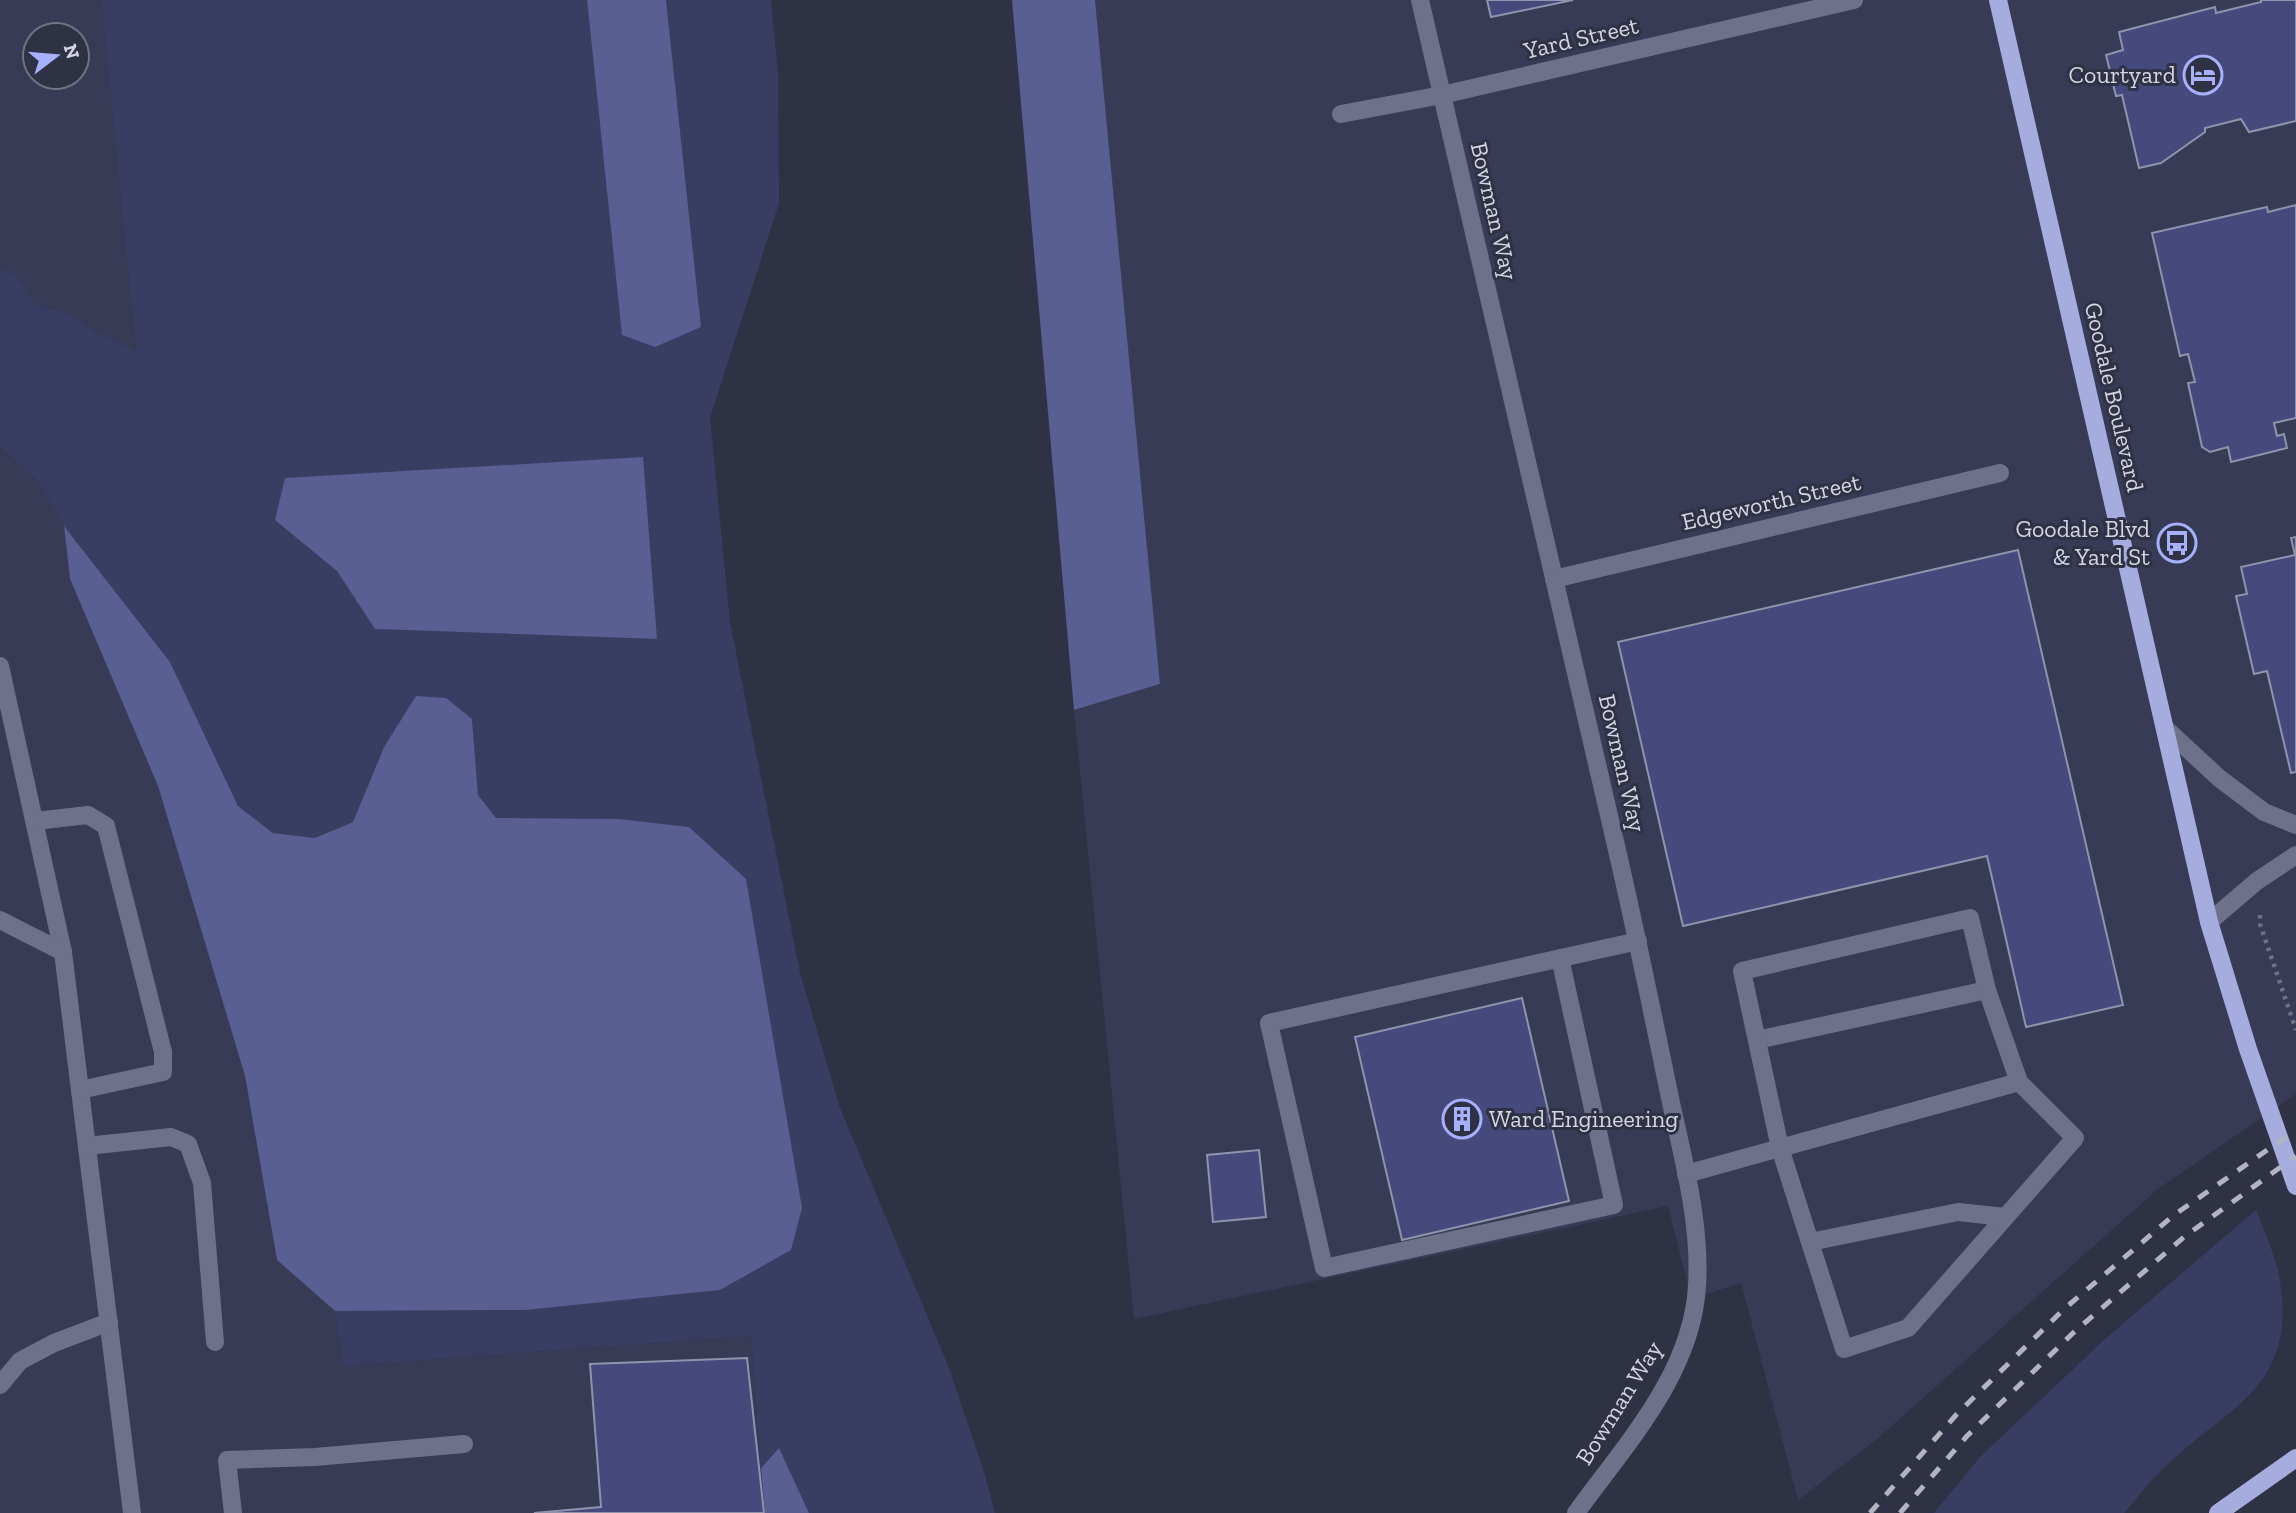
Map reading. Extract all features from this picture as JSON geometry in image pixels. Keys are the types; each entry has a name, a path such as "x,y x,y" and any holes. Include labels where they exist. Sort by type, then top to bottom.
{"main road":[{"name":"Goodale Boulevard","path":"1998,0 2210,922 2248,1049 2296,1186"},
{"path":"2218,1513 2296,1458"}],"street":[{"name":"Bowman Way","path":"1420,0 1638,941 1696,1235 1697,1286 1689,1335 1669,1378 1642,1421 1576,1513"},
{"name":"Yard Street","path":"1341,114 1442,95 1854,0"},
{"name":"Edgeworth Street","path":"1554,579 2000,473"},
{"path":"0,666 63,952 132,1513"},
{"path":"2165,728 2219,778 2264,813 2296,825"},
{"path":"35,821 88,815 106,825 163,1052 163,1072 80,1090"},
{"path":"2210,922 2257,881 2296,855"},
{"path":"1970,918 1987,990 2019,1082 2075,1138 1908,1328 1844,1349 1780,1148 1742,971 1970,918"},
{"path":"0,920 63,952"},
{"path":"1560,958 1614,1205 1324,1268 1269,1023 1560,958 1638,941"},
{"path":"1757,1040 1987,990"},
{"path":"1686,1174 2019,1082"},
{"path":"87,1146 172,1137 188,1144 202,1183 215,1342"},
{"path":"1810,1242 1958,1212 2005,1217"},
{"path":"0,1385 20,1361 54,1343 109,1322"},
{"path":"233,1513 227,1460 315,1457 464,1444"}],"shaded area":[{"path":"0,0 101,0 136,350 92,330 71,315 37,305 16,275 0,268"},
{"path":"101,0 587,0 622,334 701,327 666,0 771,0 778,75 779,203 710,418 730,622 800,973 840,1108 947,1363 995,1513 809,1513 779,1448 761,1468 751,1336 343,1366 335,1311 526,1310 720,1290 689,827 619,819 496,818 478,795 472,719 384,747 353,822 315,838 273,833 238,806 170,662 64,526 37,481 0,447 0,268 16,275 37,305 71,315 92,330 136,350","holes":["337,571 656,639 376,629"]},
{"path":"587,0 666,0 701,327 655,347 622,335"},
{"path":"1012,0 1095,0 1160,684 1074,710"},
{"path":"1095,0 2296,0 2296,1094 2158,1189 1877,1439 1798,1500 1741,1283 1691,1299 1668,1206 1134,1319 1074,710 1160,684"},
{"path":"0,447 37,481 64,526 70,579 158,786 245,1076 277,1260 335,1311 343,1366 751,1336 765,1513 0,1513"},
{"path":"643,457 657,639 375,629 337,571 275,520 285,478"},
{"path":"64,526 170,662 238,806 273,833 315,838 353,822 384,747 416,696 446,698 472,719 478,795 496,818 619,819 689,827 746,879 802,1208 791,1250 720,1290 526,1310 335,1311 277,1260 245,1076 158,786 70,579"},
{"path":"2256,1210 2280,1281 2282,1317 2278,1346 2268,1370 2254,1390 2235,1408 2161,1470 2124,1513 1934,1513 1980,1457 2104,1340"},
{"path":"779,1448 809,1513 765,1513 761,1468"}],"building":[{"path":"1487,0 1573,0 1491,17"},
{"name":"Courtyard","path":"2261,0 2296,0 2296,121 2249,132 2241,119 2205,128 2205,132 2161,163 2139,168 2122,95 2116,96 2106,55 2123,50 2119,32 2215,7 2216,13"},
{"path":"2296,205 2296,418 2274,423 2277,436 2284,434 2287,448 2231,462 2228,447 2210,452 2202,447 2188,383 2195,382 2188,354 2180,356 2152,233 2267,207 2268,212"},
{"path":"2296,537 2296,772 2291,773 2267,671 2254,674 2236,596 2247,594 2241,567 2295,555 2291,538"},
{"path":"2018,550 2123,1005 2026,1027 1987,856 1683,926 1618,642"},
{"name":"Ward Engineering","path":"1522,998 1569,1201 1402,1240 1355,1037"},
{"path":"1259,1150 1266,1217 1213,1222 1207,1155"},
{"path":"747,1358 764,1513 534,1513 601,1507 590,1364"}],"railway":[{"path":"1870,1513 1956,1415 2063,1310 2174,1215 2296,1130"},
{"path":"1900,1513 1967,1436 2073,1333 2184,1237 2296,1156"}],"place":[{"name":"Courtyard","path":"2203,75"},
{"name":"Goodale Blvd & Yard St","path":"2177,543"},
{"name":"Ward Engineering","path":"1462,1119"}]}
